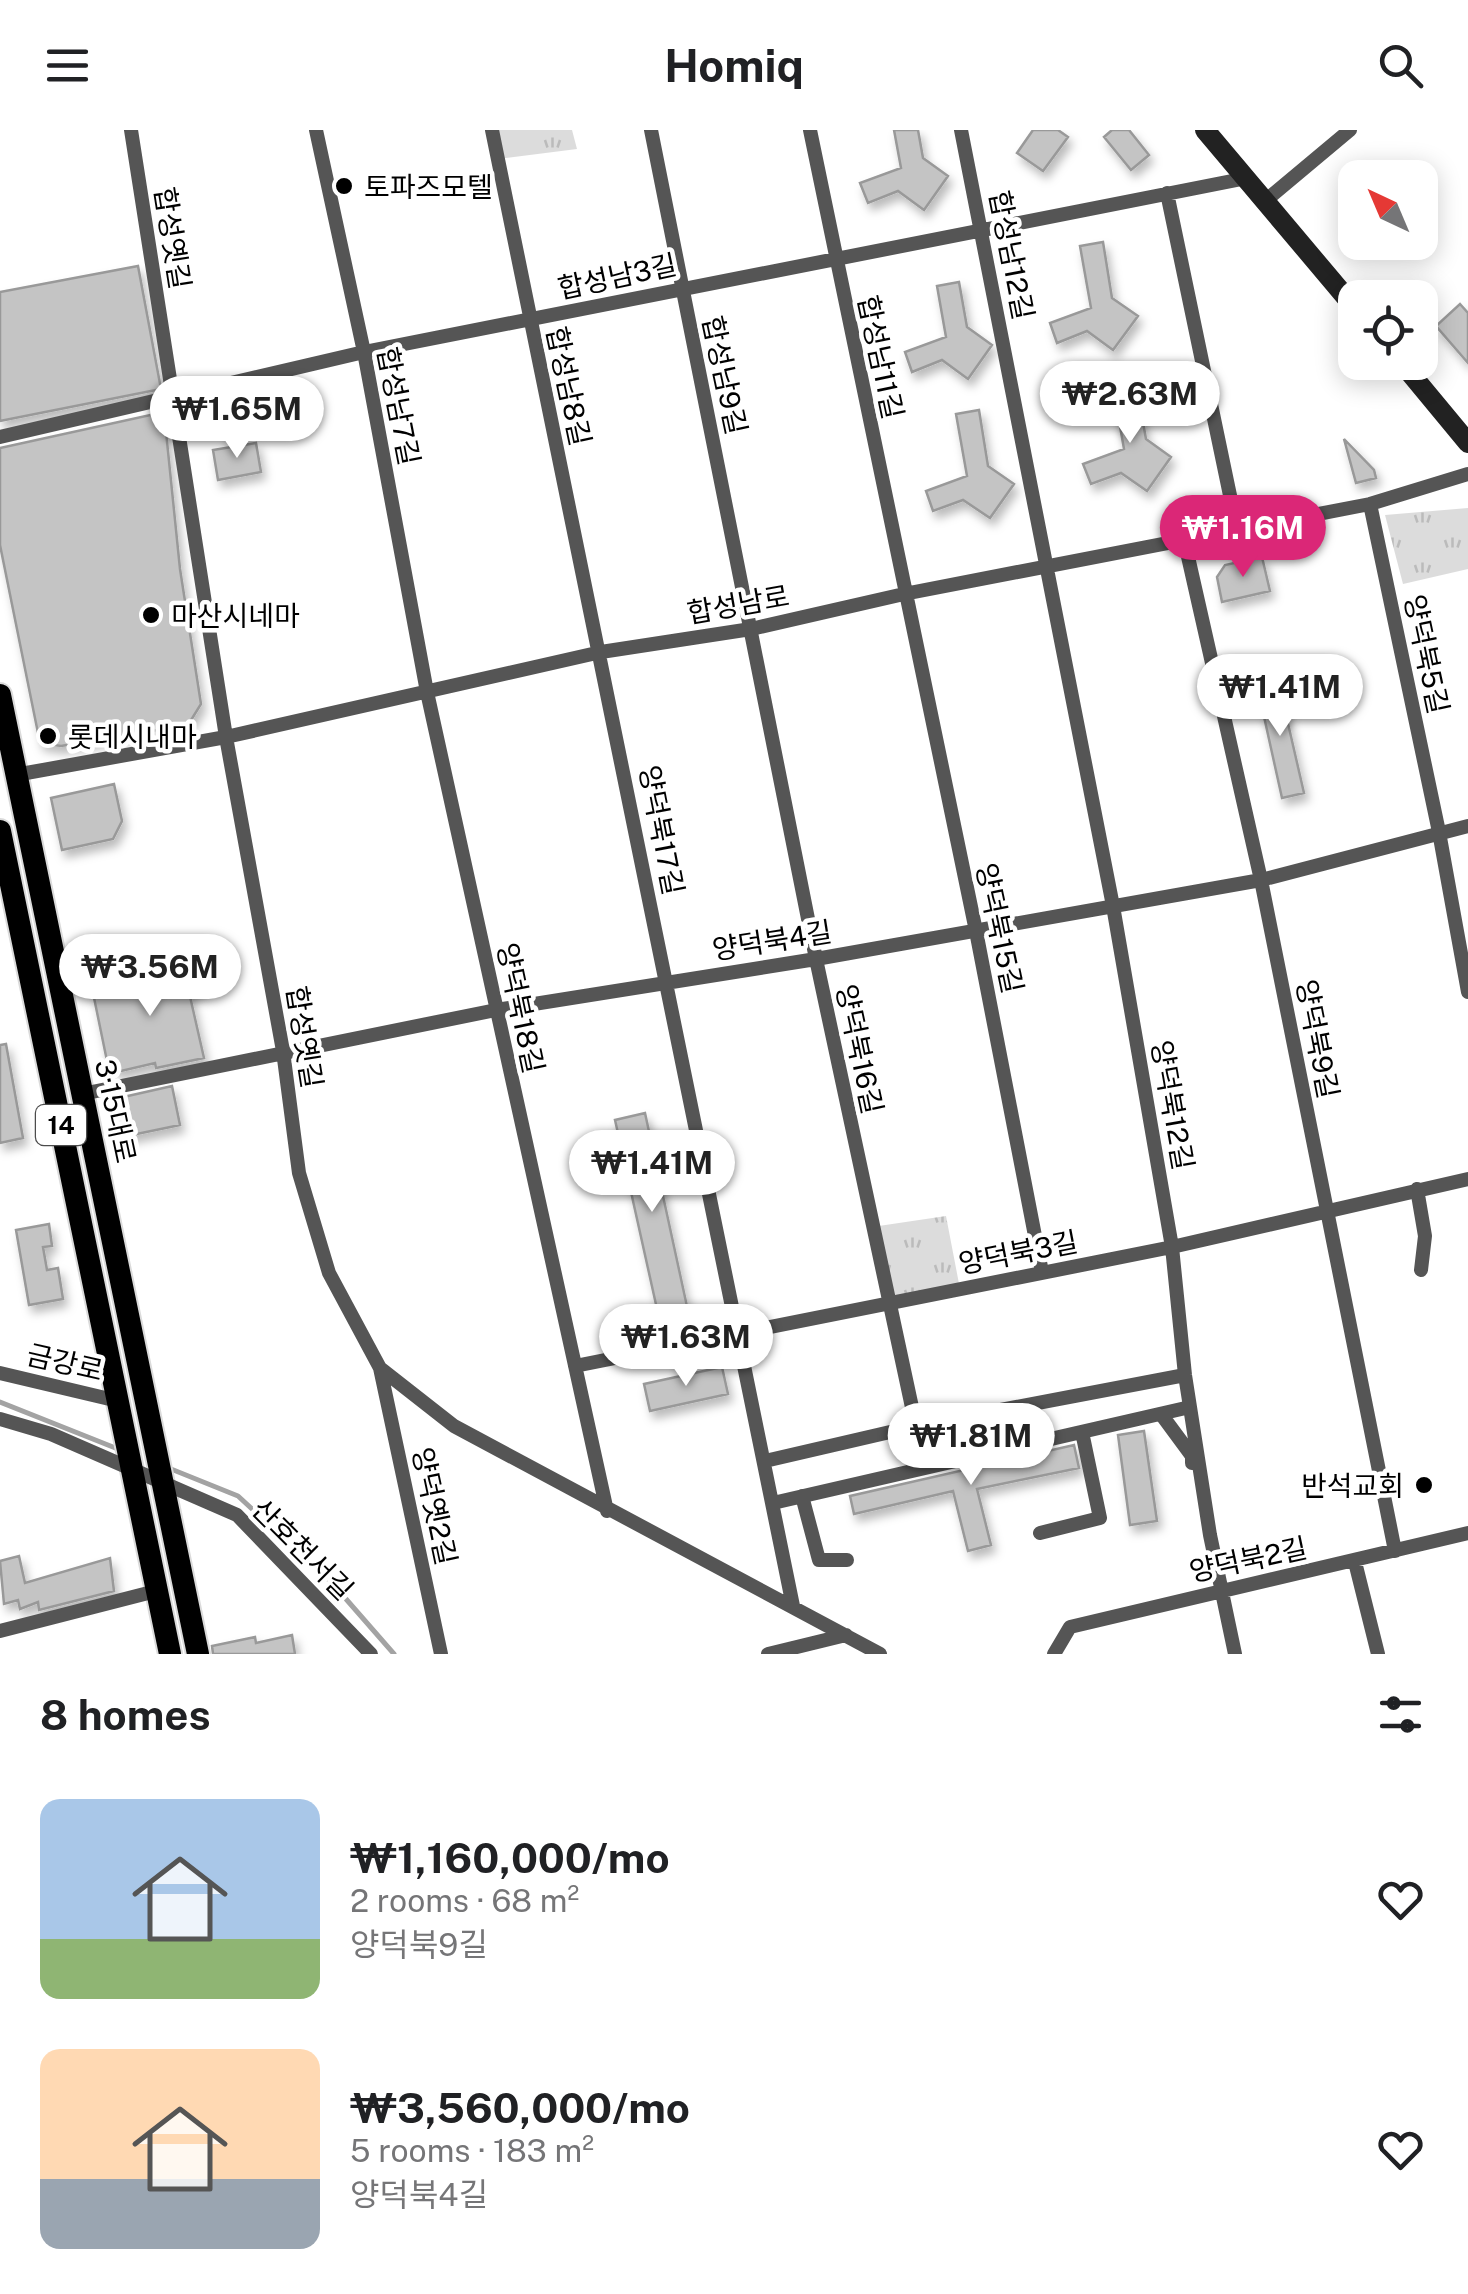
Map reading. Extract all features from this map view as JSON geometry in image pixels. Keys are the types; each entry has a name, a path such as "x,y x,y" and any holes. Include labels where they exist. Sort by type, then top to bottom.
{"main road":[{"path":"1204,130 1338,287"},
{"path":"1415,380 1468,444"},
{"name":"3·15대로","path":"0,694 163,1480"},
{"name":"3·15대로","path":"0,831 6,891 119,1410"},
{"name":"14","path":"119,1410 134,1467 170,1654"},
{"name":"14","path":"163,1480 198,1654"}],"street":[{"name":"합성옛길","path":"131,130 226,736 283,1051 299,1173 329,1272 380,1368 454,1426 880,1654"},
{"name":"합성남7길","path":"316,130 364,352 427,692"},
{"name":"합성남8길","path":"492,130 601,652"},
{"name":"합성남9길","path":"651,130 752,629"},
{"name":"합성남11길","path":"810,130 904,594"},
{"name":"합성남12길","path":"961,130 983,229 1044,566"},
{"path":"1266,200 1350,130"},
{"name":"합성남3길","path":"0,437 364,352 1246,178"},
{"path":"1166,193 1237,529"},
{"name":"합성남로","path":"14,775 226,736 601,652 752,629 904,594 1370,504 1468,474"},
{"name":"양덕북5길","path":"1370,504 1439,832 1468,992"},
{"name":"양덕북9길","path":"1184,539 1261,880 1394,1551"},
{"name":"양덕북12길","path":"1044,566 1113,906 1172,1247 1190,1407 1220,1590 1235,1654"},
{"name":"양덕북15길","path":"904,594 976,931 1042,1272"},
{"name":"양덕북16길","path":"752,629 816,960 916,1426"},
{"name":"양덕북17길","path":"601,652 793,1606"},
{"name":"양덕북18길","path":"427,692 607,1511"},
{"name":"양덕북4길","path":"82,1094 496,1010 816,960 1261,880 1468,826"},
{"name":"양덕북3길","path":"575,1366 1172,1247 1468,1179"},
{"path":"1416,1190 1424,1236 1421,1270"},
{"name":"양덕옛2길","path":"380,1368 441,1654"},
{"name":"금강로","path":"0,1373 119,1410"},
{"path":"765,1461 916,1426 1185,1375"},
{"path":"773,1504 1190,1407"},
{"path":"1161,1414 1192,1456 1198,1520"},
{"name":"산호천서길","path":"0,1419 51,1434 134,1467 237,1515 372,1654"},
{"path":"1040,1533 1100,1518 1082,1432"},
{"path":"802,1496 819,1560 847,1560"},
{"name":"양덕북2길","path":"1054,1654 1070,1627 1468,1533"},
{"path":"1355,1562 1378,1654"},
{"path":"0,1631 156,1591"},
{"path":"768,1654 846,1635"}],"green space":[{"path":"492,130 572,130 577,149 498,159"},
{"path":"1468,508 1468,569 1403,584 1385,515"},
{"path":"946,1216 960,1289 888,1303 872,1227"}],"building":[{"path":"894,130 918,130 923,158 948,176 924,210 898,191 868,203 860,183 901,168"},
{"path":"1033,130 1058,130 1068,137 1043,171 1017,153"},
{"path":"1112,130 1129,130 1149,155 1131,170 1104,137"},
{"path":"1103,242 1112,298 1138,316 1113,350 1087,331 1057,343 1050,323 1091,308 1080,246"},
{"path":"138,266 161,389 0,421 0,292"},
{"path":"959,282 967,327 992,345 968,379 942,360 912,372 905,352 946,337 937,286"},
{"path":"1460,304 1468,313 1468,363 1438,328"},
{"path":"1136,383 1146,439 1171,457 1147,491 1121,473 1091,484 1083,464 1124,449 1113,387"},
{"path":"979,410 988,466 1014,484 990,518 963,500 933,511 926,491 967,476 956,414"},
{"path":"164,412 180,569 201,704 188,725 61,746 40,743 0,545 0,448"},
{"path":"1344,439 1374,470 1376,478 1356,483"},
{"path":"256,443 261,472 218,480 213,450"},
{"path":"1262,557 1270,591 1222,602 1217,577 1225,565"},
{"path":"1278,680 1304,793 1282,798 1257,685"},
{"path":"114,784 122,821 113,839 62,850 51,798"},
{"path":"191,955 199,990 189,992 204,1058 156,1068 155,1063 121,1071 112,1068 107,1061 92,988 172,970 174,959"},
{"path":"6,1044 23,1138 0,1143 0,1045"},
{"path":"172,1086 180,1125 127,1136 119,1098"},
{"path":"645,1113 688,1311 659,1318 615,1120"},
{"path":"49,1224 52,1246 43,1247 47,1270 58,1268 63,1299 29,1305 16,1230"},
{"path":"722,1367 728,1394 650,1411 644,1384"},
{"path":"1144,1431 1157,1521 1130,1525 1118,1435"},
{"path":"1074,1445 1079,1468 977,1489 991,1545 968,1551 953,1491 854,1514 850,1496"},
{"path":"19,1556 25,1583 110,1558 114,1591 39,1610 38,1602 20,1609 18,1600 4,1604 0,1561"},
{"path":"292,1635 295,1654 213,1654 212,1646 255,1637 256,1643"}],"waterway":[{"path":"0,1402 118,1449"},
{"path":"166,1467 238,1496 332,1583 394,1654"}],"place":[{"name":"토파즈모텔","path":"344,186"},
{"name":"마산시네마","path":"151,615"},
{"name":"롯데시내마","path":"48,736"},
{"name":"반석교회","path":"1424,1485"}]}
